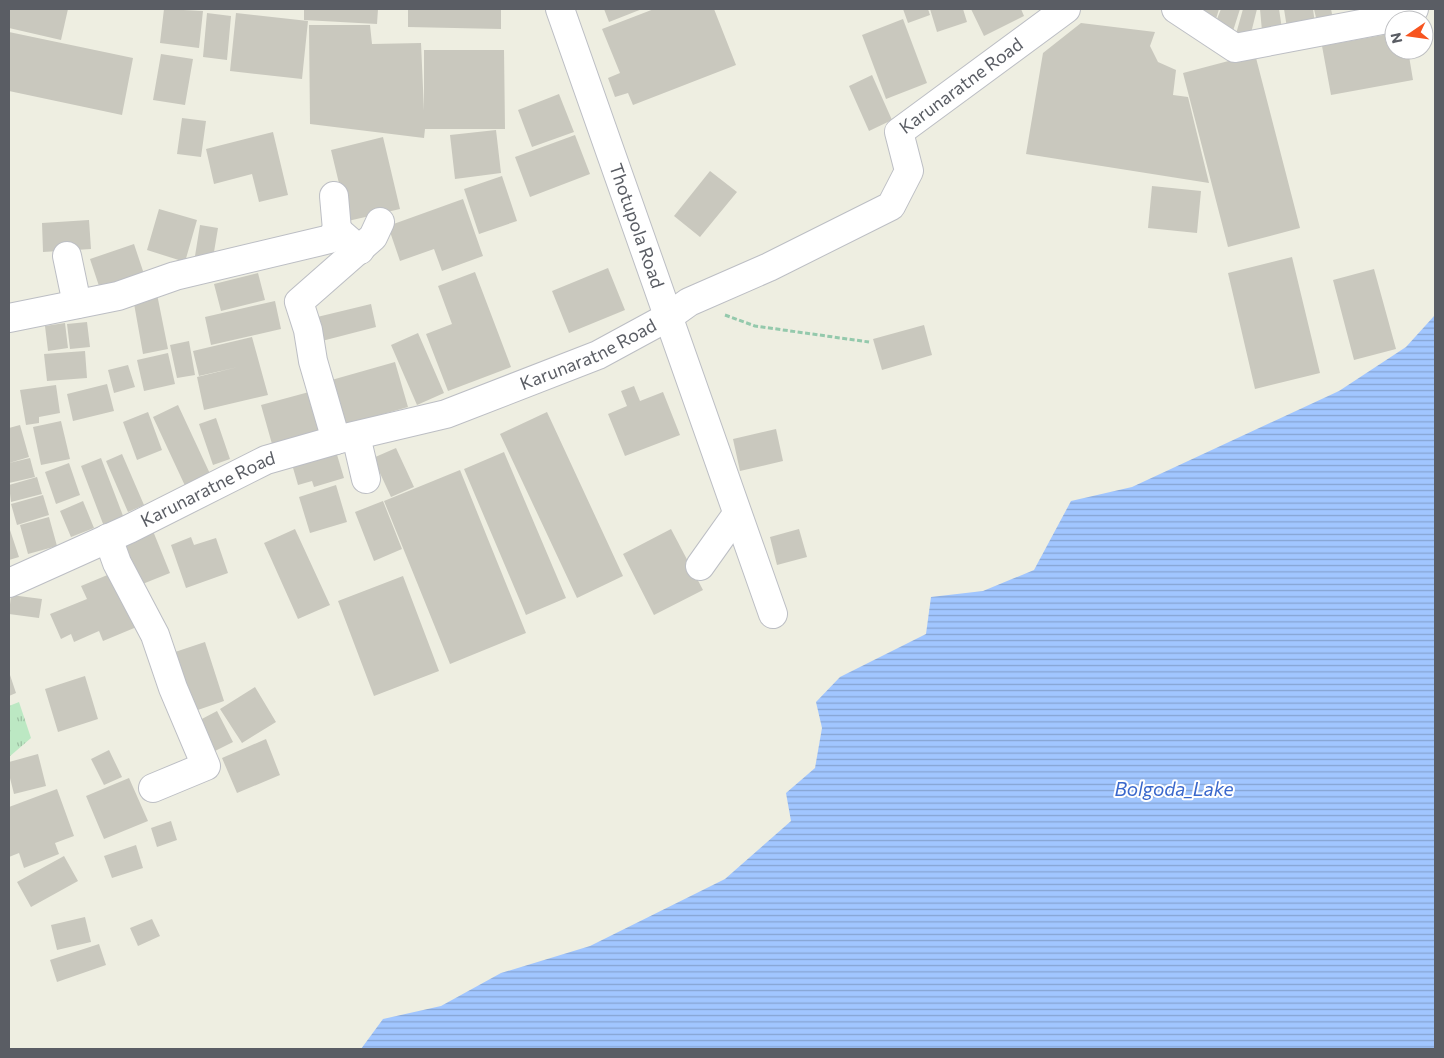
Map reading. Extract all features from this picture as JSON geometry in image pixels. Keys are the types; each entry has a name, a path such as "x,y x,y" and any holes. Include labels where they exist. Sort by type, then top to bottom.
{"street":[{"name":"Thotupola Road","path":"560,9 678,309 737,514 773,614"},
{"name":"Karunaratne Road","path":"9,583 108,538 266,460 346,438 446,414 598,355 678,309 769,267 890,206 909,171 899,132 1066,9"},
{"path":"1176,9 1234,48 1403,16 1414,9"},
{"path":"9,318 118,296 175,276 330,239 337,230 334,196"},
{"path":"366,479 313,362 308,330 299,302 374,237 380,222"},
{"path":"337,230 360,250"},
{"path":"68,256 77,304"},
{"path":"700,566 737,514"},
{"path":"108,538 117,563 155,635 173,688 206,766 153,788"}],"path":[{"path":"678,309 755,326 815,336 869,342"}],"green space":[{"path":"19,702 31,738 9,757 9,706"}],"water":[{"name":"Bolgoda_Lake","path":"1435,315 1435,1049 361,1049 383,1019 441,1006 501,973 590,946 725,879 791,821 786,793 815,768 822,728 816,702 840,677 926,634 931,597 983,591 1034,570 1071,501 1132,487 1339,391 1406,347"}],"building":[{"path":"9,9 68,9 61,40 9,28"},
{"path":"164,9 203,11 199,48 160,43"},
{"path":"304,9 378,9 377,24 304,20"},
{"path":"408,9 501,9 501,29 408,27"},
{"path":"604,9 642,9 609,22"},
{"path":"654,9 714,9 736,65 633,105 628,93 615,97 608,78 620,73 602,29"},
{"path":"903,9 928,9 930,15 908,23"},
{"path":"930,9 963,9 967,22 937,32"},
{"path":"971,9 1021,9 1024,16 984,36"},
{"path":"1203,9 1219,9 1216,19 1201,14"},
{"path":"1221,9 1240,9 1233,31 1215,24"},
{"path":"1243,9 1257,9 1250,37 1236,34"},
{"path":"1260,9 1279,9 1282,29 1262,31"},
{"path":"1284,9 1313,9 1315,24 1287,28"},
{"path":"1314,9 1331,9 1333,19 1317,22"},
{"path":"207,13 231,16 227,60 203,57"},
{"path":"236,13 308,21 302,79 230,71"},
{"path":"903,19 927,83 886,99 862,35"},
{"path":"1081,23 1155,32 1150,46 1158,62 1176,70 1173,95 1188,97 1209,183 1026,154 1043,53"},
{"path":"309,25 370,25 372,44 421,43 424,111 424,50 504,50 505,129 425,129 424,138 310,124"},
{"path":"9,32 133,58 122,115 9,91"},
{"path":"1384,35 1384,60 1410,60 1413,80 1331,95 1322,46"},
{"path":"161,54 193,59 185,105 153,100"},
{"path":"1255,54 1300,228 1228,247 1183,73"},
{"path":"872,75 892,120 869,131 849,86"},
{"path":"559,94 574,132 532,147 518,110"},
{"path":"182,118 206,121 201,157 177,154"},
{"path":"496,130 501,173 455,179 450,135"},
{"path":"273,132 288,195 259,202 252,174 214,184 206,149"},
{"path":"575,135 590,174 530,197 515,157"},
{"path":"383,137 400,209 348,221 331,150"},
{"path":"710,171 737,192 700,237 674,216"},
{"path":"502,176 517,221 479,234 464,189"},
{"path":"1152,186 1201,191 1197,233 1148,228"},
{"path":"463,199 483,256 442,271 434,249 400,261 388,226"},
{"path":"159,209 197,220 185,262 147,250"},
{"path":"89,220 91,249 43,252 42,223"},
{"path":"200,225 218,228 213,258 195,256"},
{"path":"134,244 144,274 100,289 90,259"},
{"path":"1292,257 1320,373 1255,389 1228,273"},
{"path":"608,268 625,310 569,333 552,291"},
{"path":"1374,269 1396,349 1354,360 1333,280"},
{"path":"475,272 511,367 448,391 426,334 452,324 438,286"},
{"path":"258,273 265,300 221,311 214,284"},
{"path":"157,294 168,349 143,354 133,298"},
{"path":"275,301 281,329 211,345 205,317"},
{"path":"371,304 376,327 318,342 313,318"},
{"path":"87,322 90,347 70,349 67,324"},
{"path":"65,323 68,348 48,351 45,326"},
{"path":"924,325 932,355 882,370 873,339"},
{"path":"418,333 444,393 417,405 391,345"},
{"path":"252,337 268,395 204,410 197,377 238,367 199,376 193,351"},
{"path":"189,341 195,375 177,378 170,345"},
{"path":"85,351 87,378 47,381 44,354"},
{"path":"168,353 175,384 144,391 137,360"},
{"path":"395,362 408,407 341,426 328,381"},
{"path":"128,365 135,387 114,393 108,370"},
{"path":"107,384 114,411 73,421 67,394"},
{"path":"56,385 60,413 39,417 39,423 26,425 20,390"},
{"path":"634,386 640,401 663,392 680,435 625,456 608,414 627,406 621,391"},
{"path":"309,392 320,431 272,444 261,405"},
{"path":"178,405 212,478 187,490 153,417"},
{"path":"148,412 162,450 137,460 123,422"},
{"path":"547,412 623,576 577,598 500,434"},
{"path":"216,418 230,459 213,465 199,424"},
{"path":"61,421 70,459 41,465 33,427"},
{"path":"20,425 29,457 9,463 9,428"},
{"path":"776,429 783,461 740,471 733,439"},
{"path":"335,448 344,478 314,487 312,481 298,485 291,461"},
{"path":"396,448 414,487 391,497 373,458"},
{"path":"504,452 566,598 526,615 464,469"},
{"path":"122,454 144,505 128,512 106,461"},
{"path":"30,458 35,477 9,483 9,463"},
{"path":"101,458 125,521 105,529 81,466"},
{"path":"69,463 80,495 56,504 45,472"},
{"path":"460,470 526,633 450,664 384,501"},
{"path":"37,477 42,494 11,502 9,485"},
{"path":"336,485 347,522 310,533 299,497"},
{"path":"43,495 49,515 17,525 11,504"},
{"path":"83,501 94,528 71,537 60,511"},
{"path":"383,501 402,549 374,561 355,512"},
{"path":"49,517 57,546 28,554 20,525"},
{"path":"9,527 19,557 9,560"},
{"path":"295,529 330,605 298,619 264,543"},
{"path":"671,529 703,590 654,615 623,554"},
{"path":"799,529 807,557 777,565 770,537"},
{"path":"153,531 170,573 135,587 118,545"},
{"path":"191,537 194,545 216,538 228,573 186,588 171,545"},
{"path":"117,571 139,626 103,641 99,631 74,642 71,634 61,639 50,614 87,599 81,586"},
{"path":"403,576 439,671 374,696 338,601"},
{"path":"11,595 42,599 39,618 9,614"},
{"path":"205,642 224,701 189,713 169,654"},
{"path":"9,672 16,693 9,696"},
{"path":"85,676 98,719 58,732 45,689"},
{"path":"255,687 276,722 242,743 220,709"},
{"path":"217,711 233,742 213,752 198,721"},
{"path":"266,739 280,775 237,793 222,758"},
{"path":"109,750 122,777 104,785 91,759"},
{"path":"38,754 46,786 14,794 9,774 9,762"},
{"path":"129,778 148,821 104,839 86,796"},
{"path":"57,789 74,836 55,843 59,854 24,868 19,853 9,857 9,807"},
{"path":"171,821 177,840 157,847 151,828"},
{"path":"136,845 143,868 112,878 104,856"},
{"path":"64,856 78,881 31,907 17,882"},
{"path":"85,917 91,942 57,950 51,925"},
{"path":"152,919 160,936 138,946 130,928"},
{"path":"99,944 106,965 57,982 50,960"}]}
